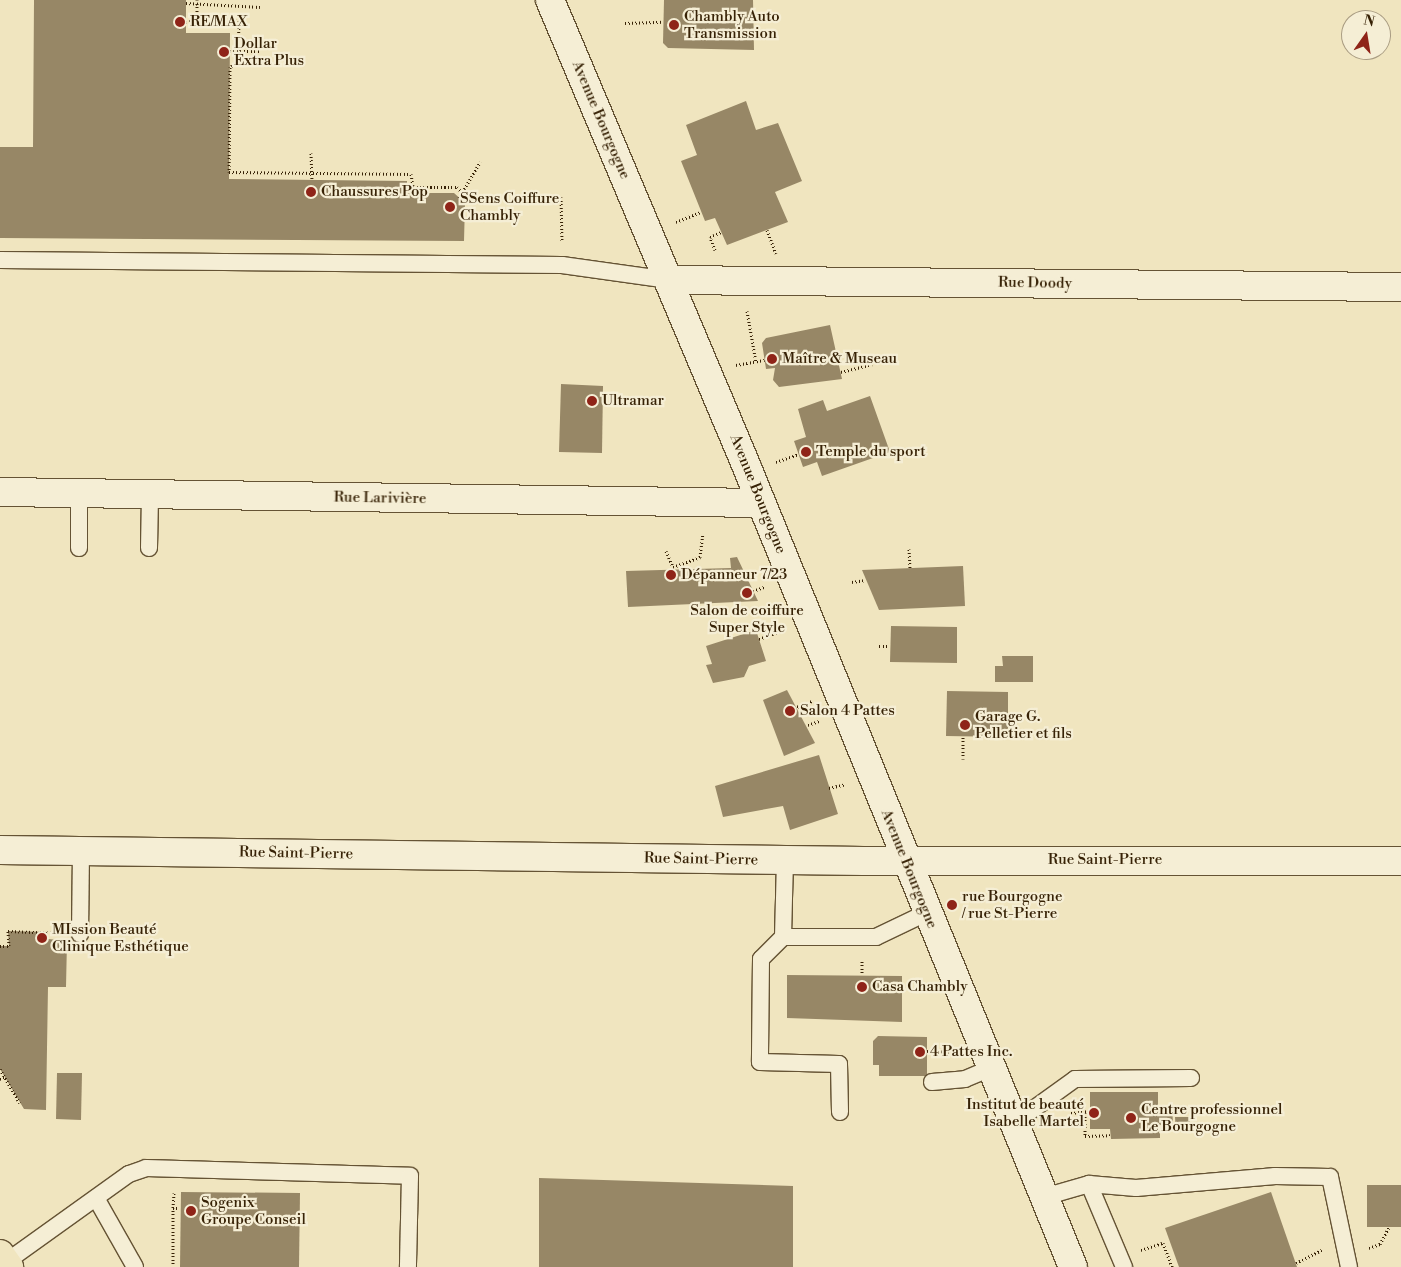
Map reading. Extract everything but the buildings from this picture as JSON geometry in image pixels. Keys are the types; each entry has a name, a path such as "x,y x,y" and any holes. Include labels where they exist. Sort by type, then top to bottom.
{"street":[{"name":"Avenue Bourgogne","path":"550,0 669,280 926,913 1073,1267"},
{"name":"Rue Doody","path":"669,280 1401,287"},
{"name":"Rue Larivière","path":"0,492 761,503"},
{"name":"Rue Saint-Pierre","path":"0,850 905,861 1401,861"}],"lane":[{"path":"0,260 562,265 669,280"},
{"path":"79,493 79,548"},
{"path":"149,548 150,494"},
{"path":"80,934 81,851"},
{"path":"784,860 783,936 762,959 760,1062 838,1064 840,1112"},
{"path":"783,936 876,937 926,913"},
{"path":"932,1082 965,1079 991,1068"},
{"path":"1014,1123 1075,1079 1191,1078"},
{"path":"5,1261 129,1174 146,1168 410,1176 408,1267"},
{"path":"1044,1197 1089,1184 1136,1188 1275,1176 1330,1177 1349,1267"},
{"path":"1089,1184 1124,1267"},
{"path":"96,1198 135,1267"}],"path":[{"path":"186,3 197,2 260,7"},
{"path":"197,2 197,20"},
{"path":"186,22 197,20 239,21 238,62 230,67 229,172 411,174 413,188 456,187 469,200"},
{"path":"625,23 663,22"},
{"path":"230,51 259,51"},
{"path":"311,153 312,180"},
{"path":"459,198 480,162"},
{"path":"561,197 562,265"},
{"path":"673,223 701,212"},
{"path":"767,230 778,258"},
{"path":"719,258 710,237 721,232"},
{"path":"747,308 756,362"},
{"path":"732,366 765,360"},
{"path":"841,372 872,364"},
{"path":"603,400 627,401"},
{"path":"771,464 798,454"},
{"path":"666,550 673,568 700,557 703,533"},
{"path":"909,549 910,568"},
{"path":"852,582 866,580"},
{"path":"753,591 767,586"},
{"path":"758,639 785,629"},
{"path":"879,646 890,646"},
{"path":"794,708 814,700"},
{"path":"808,725 822,719"},
{"path":"963,736 963,759"},
{"path":"830,788 848,784"},
{"path":"0,946 9,946 8,931 47,932"},
{"path":"927,1051 958,1052"},
{"path":"0,1069 20,1102"},
{"path":"0,1080 5,1077"},
{"path":"1085,1113 1085,1136 1110,1135"},
{"path":"173,1267 174,1185"},
{"path":"174,1208 180,1208"},
{"path":"1372,1247 1387,1237 1390,1227"},
{"path":"1163,1242 1172,1267"},
{"path":"1296,1263 1327,1248"}],"place":[{"name":"RE/MAX","path":"180,22"},
{"name":"Chambly Auto Transmission","path":"674,25"},
{"name":"Dollar Extra Plus","path":"224,52"},
{"name":"Chaussures Pop","path":"311,192"},
{"name":"SSens Coiffure Chambly","path":"450,207"},
{"name":"Maître & Museau","path":"772,359"},
{"name":"Ultramar","path":"592,401"},
{"name":"Temple du sport","path":"806,452"},
{"name":"Dépanneur 7/23","path":"671,575"},
{"name":"Salon de coiffure Super Style","path":"747,593"},
{"name":"Salon 4 Pattes","path":"790,711"},
{"name":"Garage G. Pelletier et fils","path":"965,725"},
{"name":"rue Bourgogne / rue St-Pierre","path":"952,905"},
{"name":"MIssion Beauté Clinique Esthétique","path":"42,938"},
{"name":"Casa Chambly","path":"862,987"},
{"name":"4 Pattes Inc.","path":"920,1052"},
{"name":"Institut de beauté Isabelle Martel","path":"1094,1113"},
{"name":"Centre professionnel Le Bourgogne","path":"1131,1118"},
{"name":"Sogenix Groupe Conseil","path":"191,1211"}]}
